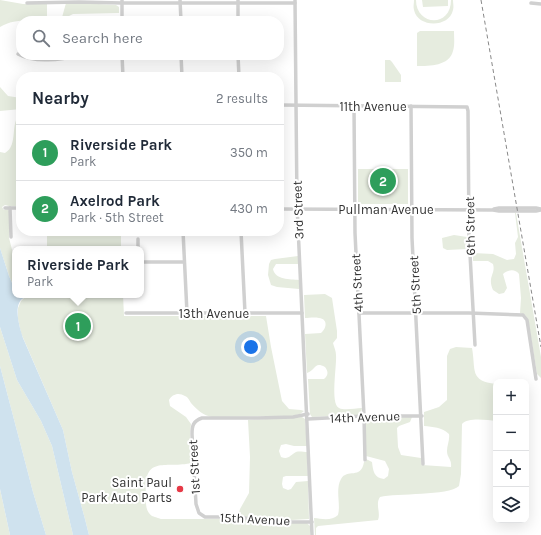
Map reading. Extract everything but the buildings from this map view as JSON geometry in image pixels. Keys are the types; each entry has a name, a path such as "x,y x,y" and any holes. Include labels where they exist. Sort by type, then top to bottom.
{"street":[{"path":"27,3 295,1"},
{"name":"3rd Street","path":"295,1 297,209 308,414 312,535"},
{"path":"122,2 122,16"},
{"path":"180,2 181,16"},
{"path":"238,2 238,16"},
{"path":"532,3 541,4"},
{"path":"122,60 123,72"},
{"path":"181,60 182,72"},
{"path":"238,60 239,72"},
{"name":"11th Avenue","path":"284,105 467,107"},
{"name":"4th Street","path":"354,106 354,210 365,460"},
{"name":"5th Street","path":"411,106 412,210 423,464"},
{"name":"6th Street","path":"467,107 469,210 475,345"},
{"path":"5,208 16,208"},
{"path":"10,208 11,237"},
{"name":"Pullman Avenue","path":"284,209 493,210 499,208 536,208 541,210"},
{"path":"183,236 187,313"},
{"path":"241,236 244,314"},
{"path":"138,239 138,246"},
{"path":"144,262 184,262"},
{"name":"13th Avenue","path":"126,314 302,313"},
{"path":"359,313 525,316 527,320 536,379"},
{"name":"1st Street","path":"199,513 196,502 192,434 193,425 196,421 204,418 295,417 308,414"},
{"name":"14th Avenue","path":"308,419 364,416 422,416"},
{"name":"15th Avenue","path":"199,513 207,517 238,517 268,522 312,522"}],"shaded area":[{"path":"0,0 23,4 47,4 47,16 16,16 16,21 0,27"},
{"path":"414,0 416,0 421,15 427,19 440,19 446,15 451,0 453,0 453,9 450,16 446,20 434,24 427,23 417,16 414,9"},
{"path":"422,0 448,0 448,6 423,7"},
{"path":"66,3 116,5 119,7 119,13 73,14 69,16 62,16"},
{"path":"420,31 454,31 454,49 448,60 428,66 417,66 417,33"},
{"path":"385,60 390,60 392,62 401,75 401,82 385,82"},
{"path":"0,87 8,96 16,97 16,109 0,111"},
{"path":"16,120 16,206 5,205 2,207 4,210 8,209 9,211 9,238 12,250 12,283 0,248 0,152 5,153 12,145"},
{"path":"358,169 408,169 408,204 358,204"},
{"path":"515,213 541,357 541,378 537,374 528,319 525,315 520,313 521,298 519,274 511,270 503,274 507,288 504,293 499,294 493,290 491,286 494,267 493,264 488,261 473,261 473,253 493,254 507,260 514,259 516,254 515,243 518,237"},
{"path":"454,235 467,237 467,249 447,250 443,248 442,238"},
{"path":"47,236 121,236 121,246 47,246"},
{"path":"298,256 298,264 276,264 273,269 274,273 280,277 299,280 299,289 271,285 268,275 271,260"},
{"path":"325,294 332,298 337,331 337,338 333,343 336,355 334,392 336,405 339,408 344,409 362,408 359,415 312,417 310,414 308,379 324,379 328,373 325,367 317,365 307,373 305,334 321,333 326,324 322,319 305,318 304,295"},
{"path":"24,298 123,298 124,316 266,316 282,401 289,409 304,411 300,414 292,416 212,417 203,414 198,410 186,396 180,394 174,395 169,400 170,406 186,417 191,424 190,433 192,463 157,466 152,469 148,474 146,483 146,507 152,516 161,519 233,519 307,523 310,526 310,535 89,535 72,472 63,430 21,333 18,319 18,308"},
{"path":"0,327 17,380 41,421 52,446 73,535 46,535 33,492 0,366"},
{"path":"456,347 472,348 475,373 481,380 493,383 493,421 469,420 462,424 461,474 459,486 453,489 434,493 380,497 378,503 378,520 318,526 316,528 315,535 314,518 330,519 338,515 338,488 341,479 344,476 360,471 364,462 366,462 366,459 372,462 376,476 384,479 388,476 389,469 385,461 366,456 365,421 367,418 412,417 410,422 397,428 398,447 401,455 421,458 422,465 451,467 451,462 447,451 449,434 434,427 424,426 424,412 439,407 447,400 447,356 450,349"},
{"path":"302,417 305,419 307,446 294,446 286,444 281,445 279,451 281,457 286,458 296,452 307,452 308,476 286,476 283,477 282,484 283,488 288,490 291,489 296,482 308,481 309,519 273,521 238,516 240,509 249,493 250,457 248,420"},
{"path":"0,489 10,535 0,535"}],"water":[{"path":"0,248 12,283 12,298 24,298 21,300 18,309 19,322 23,338 63,430 72,472 89,535 73,535 52,446 41,421 17,380 0,327"},
{"path":"0,366 33,492 46,535 10,535 0,489"}],"railway":[{"path":"481,0 541,347"}],"place":[{"name":"Axelrod Park","path":"383,181"},
{"name":"Riverside Park","path":"78,326"},
{"name":"Saint Paul Park Auto Parts","path":"180,489"}]}
